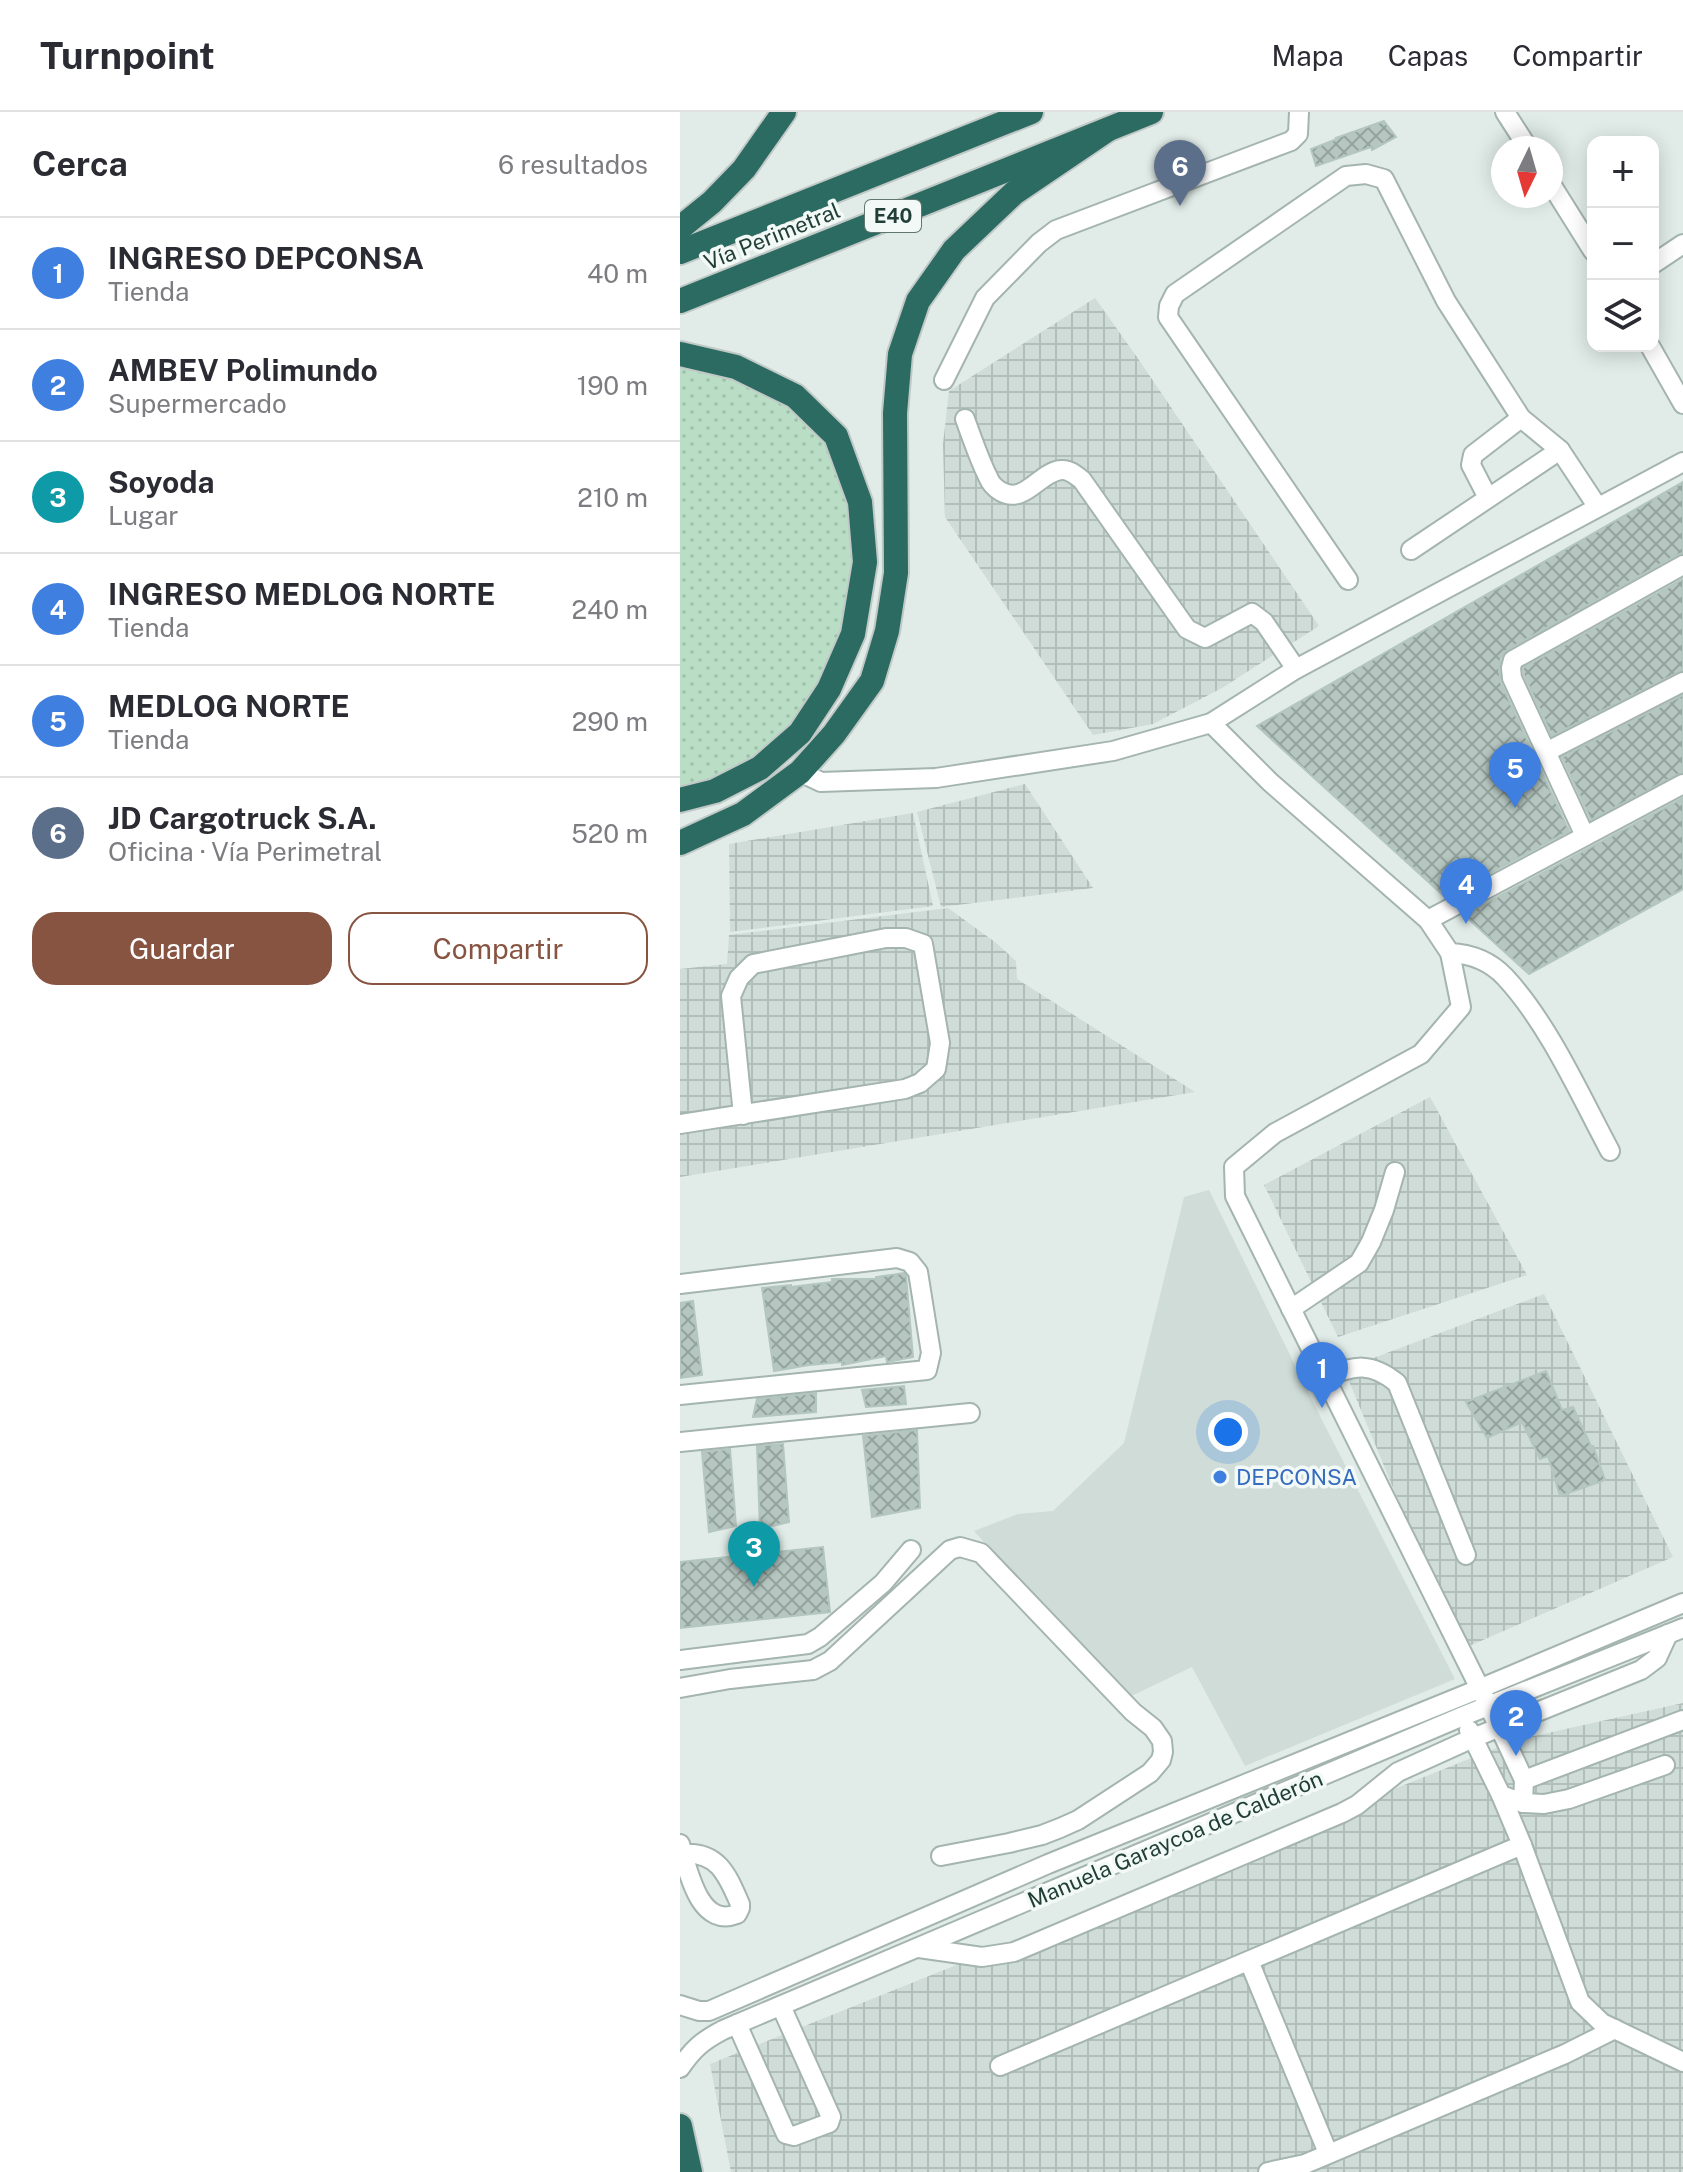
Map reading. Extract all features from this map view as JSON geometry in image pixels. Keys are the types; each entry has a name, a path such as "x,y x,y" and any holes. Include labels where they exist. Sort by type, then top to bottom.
{"highway":[{"path":"680,228 712,202 744,169 784,112"},
{"name":"Vía Perimetral","path":"680,252 1031,112"},
{"name":"Vía Perimetral","path":"680,301 1151,112"},
{"path":"680,843 743,814 800,772 834,734 872,681 887,631 896,573 895,413 900,354 918,301 954,250 1014,193 1107,130"},
{"path":"680,354 736,367 795,396 836,436 860,502 865,562 853,634 829,689 800,733 760,768 715,791 680,800"},
{"path":"680,2126 690,2172"}],"street":[{"path":"944,380 985,298 1056,230 1291,141 1298,134 1299,112"},
{"path":"1505,112 1520,136"},
{"path":"1348,580 1168,317 1175,294 1346,176 1366,174 1384,179 1446,301 1521,418 1560,450 1597,506"},
{"path":"1563,203 1587,241"},
{"path":"1659,260 1683,244"},
{"path":"1653,352 1683,404"},
{"path":"1488,498 1471,465 1473,455 1521,418"},
{"path":"965,419 988,479 997,489 1008,495 1019,494 1055,471 1064,469 1072,473 1082,480 1187,629 1205,638 1252,613 1264,622 1296,669"},
{"path":"1411,550 1560,450"},
{"path":"800,772 821,782 936,778 1113,751 1211,723 1296,669 1683,462"},
{"path":"1585,836 1512,678 1513,660 1683,565"},
{"path":"1546,752 1683,682"},
{"path":"1211,723 1270,782 1428,920 1450,953 1461,1007 1421,1054 1275,1133 1234,1167 1235,1196 1524,1780 1523,1803"},
{"path":"1428,920 1683,784"},
{"path":"680,1124 743,1115 905,1089 920,1083 936,1069 940,1043 923,944 906,938 886,938 753,964 739,978 731,996 743,1115"},
{"path":"1450,953 1469,954 1504,976 1534,1014 1559,1055 1610,1151"},
{"path":"1291,1309 1359,1263 1384,1210 1395,1172"},
{"path":"680,1284 897,1258 910,1262 918,1272 931,1353 927,1370 680,1395"},
{"path":"1325,1377 1344,1369 1364,1367 1383,1372 1397,1383 1466,1555"},
{"path":"680,1442 970,1413"},
{"path":"680,1688 813,1670 830,1661 950,1550 960,1547 981,1553 1133,1712 1153,1728 1162,1741 1163,1752 1161,1760 1150,1773 1078,1820 1042,1835 941,1856"},
{"path":"680,1660 808,1644 883,1583 911,1550"},
{"name":"Manuela Garaycoa de Calderón","path":"680,2005 709,2011 1048,1864 1683,1603"},
{"path":"919,1948 982,1957 1014,1952 1342,1813 1357,1805 1398,1772 1641,1670 1657,1658 1676,1631"},
{"name":"Manuela Garaycoa de Calderón","path":"680,2068 704,2040 737,2024 1463,1716 1676,1631"},
{"path":"1463,1716 1522,1845 1580,2002 1602,2023 1683,2062"},
{"path":"1524,1780 1683,1720"},
{"path":"1501,1795 1523,1803 1544,1804 1569,1799 1665,1765"},
{"path":"1000,2066 1522,1845"},
{"path":"1048,1864 1058,1889"},
{"path":"1249,1961 1328,2153"},
{"path":"737,2024 786,2134 794,2136 829,2123 831,2117 781,2006"},
{"path":"1268,2172 1305,2164 1565,2054 1615,2029"}],"shaded area":[{"path":"1095,298 1319,626 1222,688 1153,724 1093,735 945,517 943,444 949,391"},
{"path":"1025,784 1093,888 941,907 917,812"},
{"path":"913,813 933,906 730,932 729,844"},
{"path":"948,908 1016,961 1017,979 1195,1092 680,1177 680,969 727,964 729,935"},
{"path":"1430,1097 1527,1275 1338,1337 1264,1185"},
{"name":"DEPCONSA","path":"1209,1190 1322,1420 1455,1679 1245,1766 1192,1667 1125,1699 974,1531 1018,1514 1053,1511 1124,1443 1184,1197"},
{"path":"1544,1294 1673,1557 1460,1650 1344,1369"},
{"path":"1683,1703 1683,2172 731,2172 710,2064 1516,1740"}],"green space":[{"path":"680,364 726,372 775,395 822,434 844,483 857,549 845,629 826,671 800,714 769,748 733,772 680,789"}],"building":[{"path":"1384,121 1396,137 1372,150 1371,147 1316,166 1311,149"},
{"path":"1683,482 1683,553 1507,650 1501,657 1501,683 1569,831 1445,897 1257,726"},
{"path":"1683,579 1683,670 1552,736 1523,668"},
{"path":"1683,695 1683,772 1591,820 1562,757"},
{"path":"1683,798 1683,889 1529,974 1464,915"},
{"path":"904,1273 913,1357 887,1362 886,1356 842,1365 842,1362 774,1371 762,1288 832,1282 832,1279 876,1279"},
{"path":"693,1301 702,1375 680,1378 680,1303"},
{"path":"1546,1371 1562,1410 1573,1407 1593,1446 1605,1480 1560,1496 1548,1456 1540,1459 1522,1422 1487,1438 1466,1402"},
{"path":"904,1386 906,1404 866,1407 862,1390"},
{"path":"816,1393 816,1412 753,1417 757,1399"},
{"path":"917,1430 920,1508 872,1517 863,1436"},
{"path":"783,1444 789,1522 760,1529 757,1446"},
{"path":"730,1449 736,1526 709,1532 702,1452"},
{"path":"823,1547 830,1612 680,1628 680,1562"}],"place":[{"name":"JD Cargotruck S.A.","path":"1180,206"},
{"name":"MEDLOG NORTE","path":"1515,808"},
{"name":"INGRESO MEDLOG NORTE","path":"1466,924"},
{"name":"INGRESO DEPCONSA","path":"1322,1408"},
{"name":"DEPCONSA","path":"1220,1477"},
{"name":"Soyoda","path":"754,1587"},
{"name":"AMBEV Polimundo","path":"1516,1756"}]}
